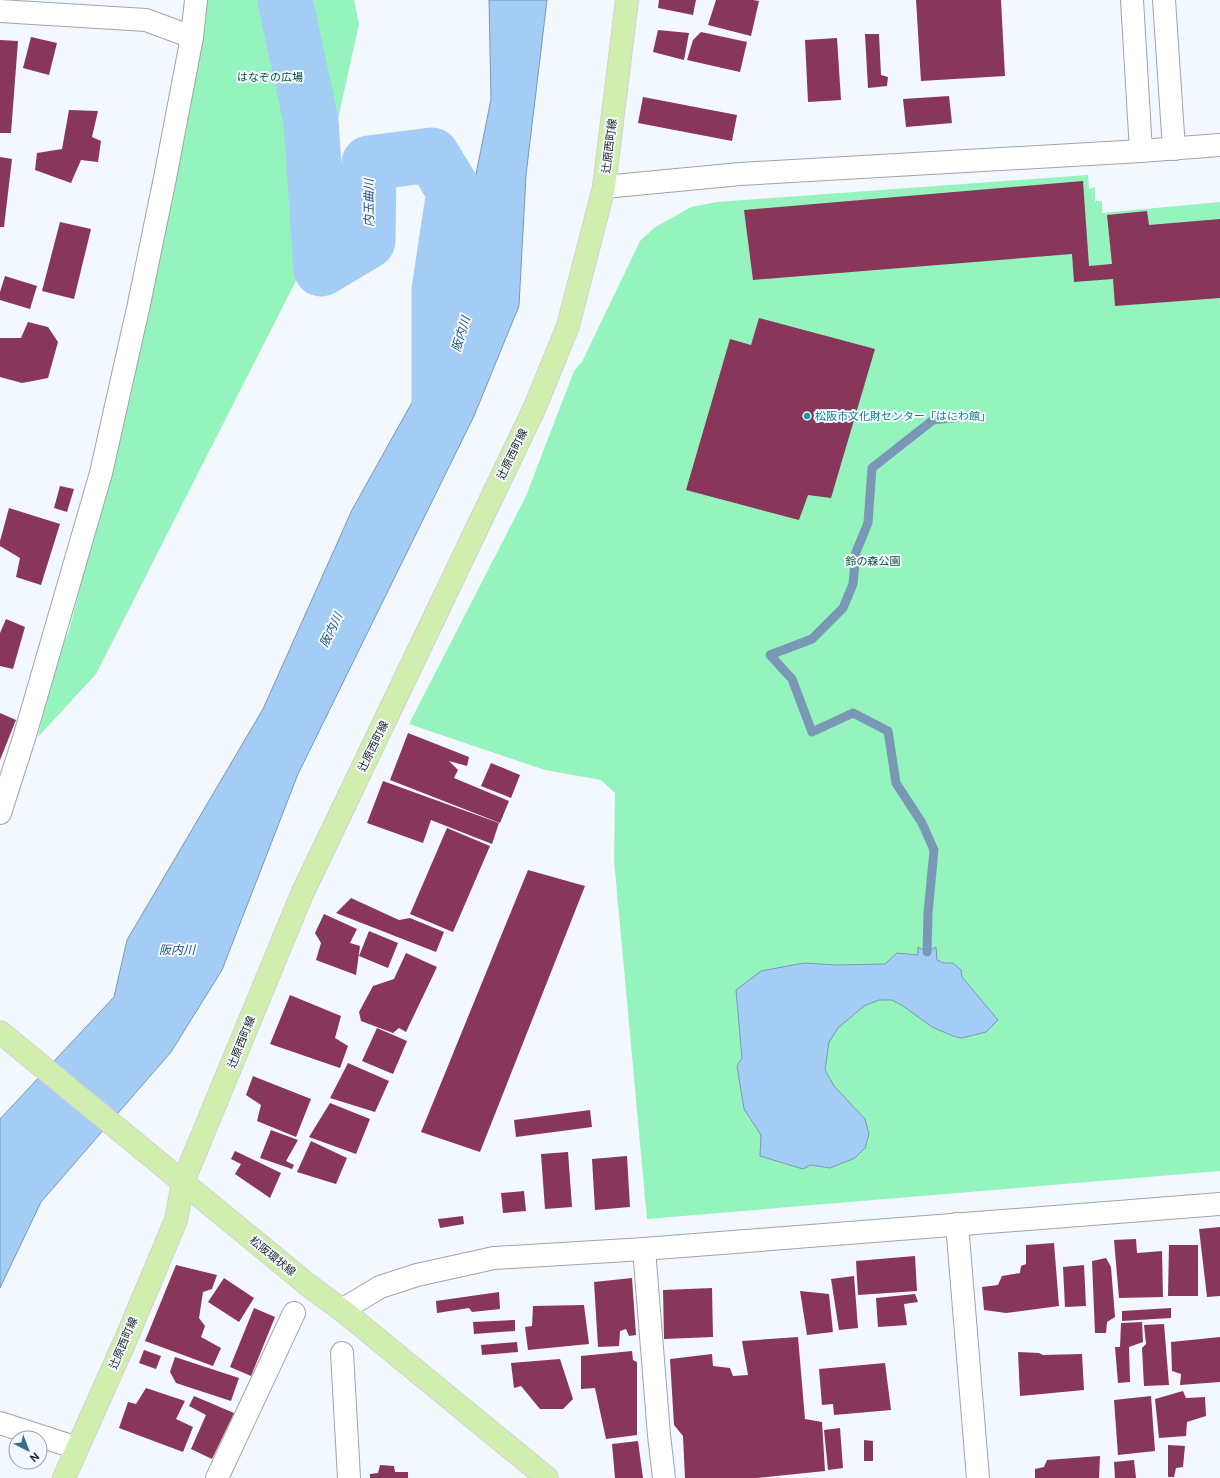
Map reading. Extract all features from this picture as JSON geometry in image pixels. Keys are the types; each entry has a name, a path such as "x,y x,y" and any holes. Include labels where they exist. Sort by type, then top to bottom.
{"main road":[{"name":"辻原西町線","path":"64,1478 126,1339 176,1220 183,1182 302,894 535,407 568,326 604,187 627,0"},
{"name":"松阪環状線","path":"0,1032 308,1285 342,1310 547,1478"}],"street":[{"path":"0,813 26,735 100,473 139,304 165,178 192,37 196,0"},
{"path":"1132,0 1141,151"},
{"path":"1164,0 1174,149"},
{"path":"0,11 146,20 192,37"},
{"path":"604,187 740,174 1141,151 1220,145"},
{"path":"342,1310 380,1287 410,1277 494,1258 644,1249 1220,1204"},
{"path":"957,1224 978,1478"},
{"path":"644,1249 659,1435 664,1478"},
{"path":"217,1478 294,1313"},
{"path":"342,1353 349,1478"},
{"path":"0,1423 77,1448"}],"green space":[{"name":"はなぞの広場","path":"206,0 354,0 359,24 307,259 96,674 38,737 54,668 69,631 107,482"},
{"name":"鈴の森公園","path":"1088,175 1089,189 1095,187 1095,201 1102,201 1102,213 1220,202 1220,1171 647,1219 614,860 615,793 601,780 545,770 409,724 526,496 574,371 582,362 640,241 654,228 691,207 717,202"}],"water":[{"name":"阪内川","path":"489,0 547,0 526,175 519,306 474,416 298,774 222,970 171,1052 41,1202 0,1288 0,1119 114,997 127,940 263,709 352,510 420,388 455,280 491,99"},
{"path":"918,947 927,952 936,947 937,960 944,963 953,963 961,970 962,977 998,1020 986,1032 962,1038 953,1036 932,1027 892,1000 879,1000 864,1006 838,1028 829,1042 825,1070 834,1086 865,1119 869,1134 865,1148 855,1158 830,1168 811,1165 803,1169 760,1156 761,1135 744,1109 737,1066 742,1058 736,990 761,971 804,963 837,965 885,964 897,953 918,955"}],"building":[{"path":"659,0 696,0 693,15 658,8"},
{"path":"716,0 759,1 751,36 708,25"},
{"path":"916,0 1001,0 1005,76 921,81"},
{"path":"658,30 689,33 684,60 653,52"},
{"path":"701,32 747,42 740,72 687,60 693,40"},
{"path":"865,34 879,34 881,75 888,77 887,86 868,88"},
{"path":"31,37 57,43 49,75 23,68"},
{"path":"837,38 841,100 808,102 805,40"},
{"path":"0,40 18,41 11,133 0,133"},
{"path":"949,96 952,123 906,127 903,99"},
{"path":"643,97 737,115 732,141 638,123"},
{"path":"69,110 98,111 92,137 101,141 98,162 81,160 71,183 35,170 37,153 62,149"},
{"path":"0,157 12,159 4,227 0,227"},
{"path":"1083,181 1089,266 1112,264 1107,215 1147,211 1149,225 1220,219 1220,298 1115,306 1113,279 1074,282 1072,254 753,280 744,210"},
{"path":"60,222 91,229 74,299 42,291"},
{"path":"5,276 37,286 30,309 0,300 0,292"},
{"path":"759,318 875,349 831,498 808,495 799,520 686,490 730,339 751,345"},
{"path":"28,322 48,327 58,342 48,378 22,383 0,377 0,338 21,338"},
{"path":"60,486 74,489 67,512 54,508"},
{"path":"9,508 60,524 41,585 16,577 20,558 0,546"},
{"path":"6,619 25,627 13,669 0,666 0,633"},
{"path":"0,713 16,720 0,760"},
{"path":"408,733 469,757 467,766 449,761 458,770 454,778 509,801 500,823 390,780"},
{"path":"491,763 520,775 511,798 481,786"},
{"path":"383,781 499,823 492,844 431,820 423,843 367,823"},
{"path":"447,828 490,846 453,932 410,914"},
{"path":"528,870 585,886 480,1152 421,1132"},
{"path":"351,898 399,920 410,918 444,932 436,952 336,913"},
{"path":"324,914 357,929 350,943 360,946 356,975 316,960 321,943 315,933"},
{"path":"369,931 398,943 388,968 359,956"},
{"path":"406,953 437,967 406,1032 399,1028 393,1033 361,1021 359,1012 373,986 394,979"},
{"path":"290,995 341,1016 335,1038 348,1046 340,1068 270,1044"},
{"path":"377,1028 407,1041 393,1074 362,1061"},
{"path":"348,1063 389,1081 375,1112 330,1098"},
{"path":"253,1076 311,1099 296,1137 257,1121 261,1105 246,1095"},
{"path":"330,1103 370,1119 356,1154 309,1137"},
{"path":"590,1110 592,1127 516,1137 514,1120"},
{"path":"271,1130 298,1140 286,1161 294,1165 292,1169 260,1158"},
{"path":"311,1141 347,1158 336,1184 297,1172"},
{"path":"235,1151 281,1173 270,1198 235,1174 241,1164 231,1159"},
{"path":"568,1152 572,1207 545,1209 541,1154"},
{"path":"627,1156 630,1207 595,1210 592,1159"},
{"path":"524,1191 526,1211 503,1213 501,1193"},
{"path":"463,1216 464,1224 440,1228 438,1219"},
{"path":"1220,1227 1220,1296 1207,1297 1199,1229"},
{"path":"1136,1239 1137,1253 1162,1251 1163,1297 1119,1298 1114,1240"},
{"path":"1054,1243 1059,1306 1006,1313 984,1310 982,1287 998,1285 1002,1276 1020,1273 1021,1266 1026,1264 1026,1245"},
{"path":"1169,1245 1198,1245 1198,1296 1168,1296"},
{"path":"915,1256 917,1291 858,1295 856,1261"},
{"path":"1106,1258 1111,1267 1115,1317 1107,1322 1106,1333 1095,1333 1092,1261"},
{"path":"176,1265 217,1275 212,1289 203,1292 199,1318 205,1326 201,1337 221,1348 213,1366 145,1341"},
{"path":"1084,1265 1086,1306 1065,1307 1063,1267"},
{"path":"854,1276 858,1328 839,1330 831,1279"},
{"path":"224,1278 254,1298 239,1322 208,1302"},
{"path":"632,1278 636,1335 629,1336 626,1329 620,1331 619,1346 598,1347 594,1282"},
{"path":"712,1288 713,1337 664,1339 663,1290"},
{"path":"800,1291 829,1294 833,1332 807,1335"},
{"path":"499,1292 500,1309 472,1312 469,1308 437,1313 436,1301"},
{"path":"915,1294 918,1302 904,1304 907,1325 878,1327 876,1298"},
{"path":"584,1305 589,1344 528,1350 525,1327 532,1326 533,1306"},
{"path":"254,1308 275,1317 251,1376 230,1367"},
{"path":"1171,1308 1171,1318 1122,1321 1122,1311"},
{"path":"515,1320 515,1331 474,1334 473,1322"},
{"path":"1142,1322 1143,1342 1129,1347 1130,1382 1118,1383 1115,1347 1120,1347 1121,1323"},
{"path":"1164,1324 1169,1385 1144,1386 1142,1348 1146,1344 1144,1325"},
{"path":"798,1337 805,1419 822,1422 825,1471 756,1478 685,1478 683,1436 674,1425 670,1359 712,1354 713,1366 730,1368 733,1376 748,1375 742,1341"},
{"path":"1220,1337 1220,1382 1180,1385 1181,1374 1172,1371 1171,1342"},
{"path":"517,1342 518,1352 482,1355 481,1345"},
{"path":"144,1350 161,1356 156,1369 139,1363"},
{"path":"632,1351 633,1360 637,1362 637,1435 606,1439 595,1388 581,1389 581,1356"},
{"path":"1018,1352 1039,1353 1043,1355 1082,1354 1084,1390 1020,1396"},
{"path":"175,1357 239,1378 231,1401 176,1383 170,1372"},
{"path":"560,1359 573,1399 563,1409 540,1409 521,1386 514,1388 511,1363"},
{"path":"885,1363 891,1410 834,1415 833,1404 822,1405 819,1369"},
{"path":"146,1388 185,1401 176,1419 193,1427 183,1452 119,1428 128,1402 136,1404"},
{"path":"1183,1391 1186,1398 1205,1397 1206,1416 1187,1422 1186,1436 1159,1438 1155,1399"},
{"path":"194,1396 234,1413 212,1459 191,1449 206,1415 189,1406"},
{"path":"1151,1396 1155,1451 1118,1455 1114,1400"},
{"path":"840,1428 843,1468 828,1470 824,1430"},
{"path":"864,1440 873,1441 873,1461 864,1461"},
{"path":"638,1441 643,1478 615,1478 612,1444"},
{"path":"1168,1445 1185,1446 1183,1467 1176,1468 1174,1477 1168,1477"},
{"path":"1100,1456 1099,1478 1035,1478 1035,1469 1044,1467 1047,1460"},
{"path":"1134,1460 1136,1478 1115,1478 1114,1462"},
{"path":"380,1465 394,1466 395,1472 408,1472 408,1478 370,1478 370,1474 378,1473"}],"waterway":[{"name":"内玉曲川","path":"285,0 311,121 321,269 368,241 369,163 432,155 454,191 439,290 439,405"},
{"path":"927,952 928,913 934,850 922,823 896,783 888,731 853,713 812,732 792,679 770,655 812,639 843,608 853,584 856,552 868,523 872,468 933,420 978,415"}],"place":[{"name":"松阪市文化財センター「はにわ館」","path":"807,416"}]}
